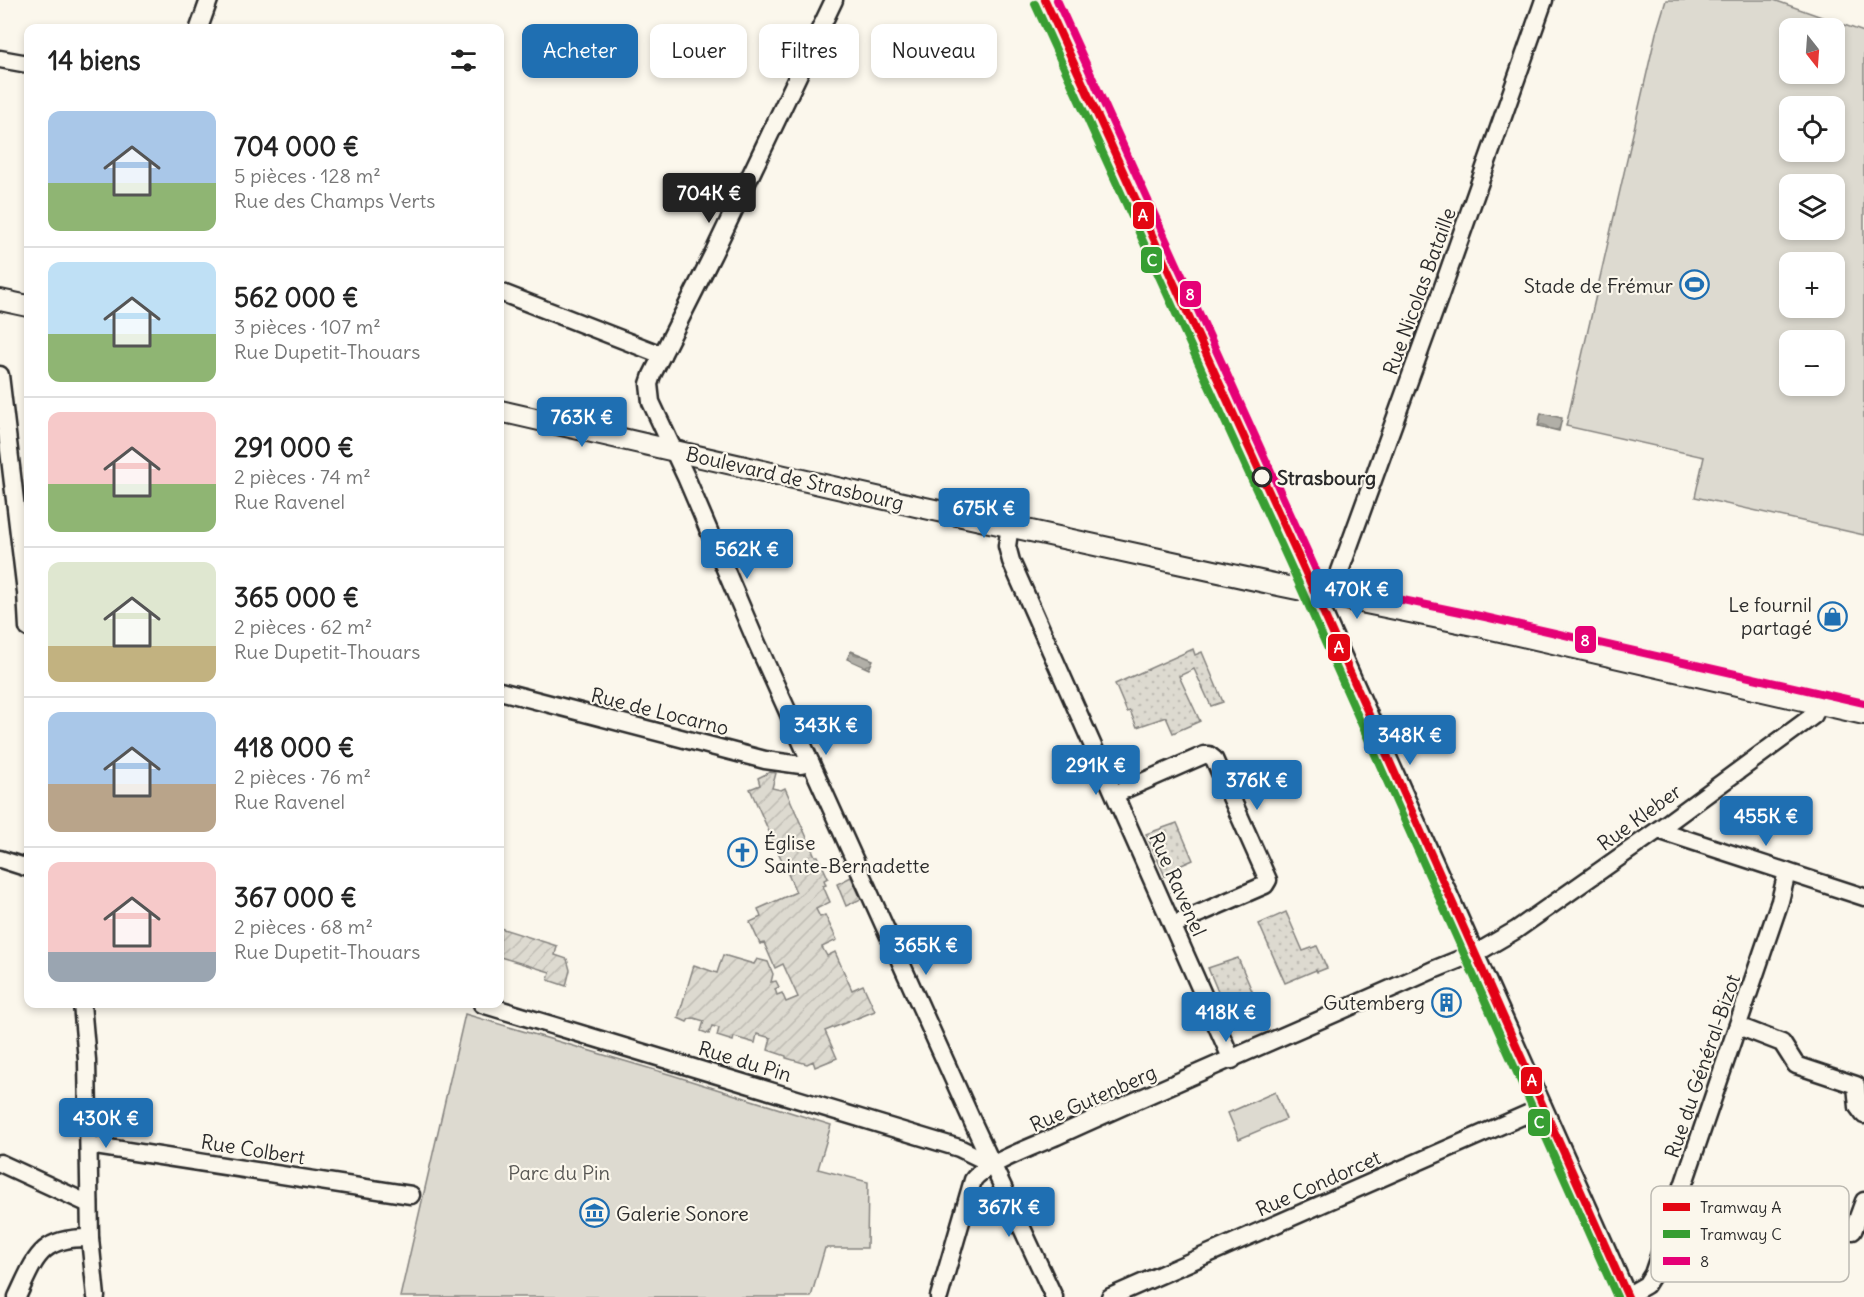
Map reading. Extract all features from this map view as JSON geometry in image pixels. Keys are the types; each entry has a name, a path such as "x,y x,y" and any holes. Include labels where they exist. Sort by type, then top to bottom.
{"street":[{"path":"200,24 209,0"},
{"path":"834,0 712,257 652,375 649,393 741,610 1054,1297"},
{"path":"1045,0 1317,593 1471,955 1543,1107 1627,1296"},
{"name":"Rue Nicolas Bataille","path":"1317,593 1340,571 1544,0"},
{"path":"0,59 24,63"},
{"path":"504,294 662,355"},
{"path":"0,300 24,305"},
{"path":"0,375 24,555"},
{"name":"Boulevard de Strasbourg","path":"504,412 916,506 1483,627 1864,714"},
{"name":"Rue Ravenel","path":"1010,526 1007,546 1011,561 1232,1060"},
{"name":"Rue de Locarno","path":"504,692 765,760 801,765 811,763"},
{"name":"Rue Kleber","path":"1471,955 1516,930 1658,830 1814,715 1818,704"},
{"path":"1115,795 1204,755 1212,756 1219,770 1268,880 1265,885 1173,925"},
{"path":"1658,830 1864,897"},
{"path":"0,859 24,867"},
{"name":"Rue du Général-Bizot","path":"1683,1186 1780,901 1787,872"},
{"name":"Rue Gutenberg","path":"939,1297 974,1180 981,1172 1471,955"},
{"path":"82,1008 87,1060 90,1238 96,1297"},
{"name":"Rue du Pin","path":"495,1008 959,1148 994,1165"},
{"path":"1738,1026 1782,1043 1796,1065 1856,1085 1858,1107 1864,1115"},
{"name":"Rue Condorcet","path":"1110,1297 1543,1107"},
{"name":"Rue Colbert","path":"89,1145 411,1195"},
{"path":"0,1163 89,1204"},
{"path":"1853,1231 1864,1201"},
{"path":"17,1297 36,1258 46,1246 62,1240 90,1238"},
{"name":"Rue du Général-Bizot","path":"1627,1296 1646,1285 1651,1277"}],"green space":[{"name":"Stade de Frémur","path":"1666,0 1774,0 1825,18 1779,18 1779,84 1845,84 1845,25 1864,32 1864,535 1695,497 1704,457 1566,426 1656,33"},
{"path":"1193,649 1195,655 1202,652 1223,702 1211,706 1194,669 1179,676 1200,721 1173,733 1166,717 1137,727 1130,711 1127,712 1115,684"},
{"path":"770,772 776,773 772,788 781,790 785,788 815,856 818,856 828,878 824,880 826,885 823,886 830,902 816,909 820,917 825,915 837,940 822,947 827,956 835,952 852,990 863,985 875,1011 825,1031 837,1058 815,1067 813,1061 807,1064 768,1050 771,1038 757,1034 755,1043 734,1037 733,1041 717,1036 719,1028 712,1026 709,1034 701,1031 704,1021 694,1018 687,1022 678,1018 694,965 717,973 723,955 754,964 757,959 768,962 773,974 771,982 776,981 779,987 775,989 777,995 782,993 786,1002 798,997 783,964 775,968 764,943 760,944 750,922 761,917 758,909 796,892 750,789 760,785 758,778"},
{"path":"1177,823 1193,860 1177,867 1178,870 1165,876 1146,834"},
{"path":"851,877 861,899 846,906 837,884"},
{"path":"1286,912 1303,951 1317,946 1327,968 1317,972 1316,970 1285,983 1259,924"},
{"path":"504,929 557,946 555,955 567,959 570,970 566,986 548,980 550,972 504,958"},
{"path":"1238,958 1255,998 1227,1013 1208,968"},
{"path":"1485,987 1528,1083 1520,1086 1477,990"},
{"name":"Parc du Pin","path":"465,1014 831,1125 818,1169 868,1182 867,1248 825,1248 811,1297 400,1297"},
{"path":"1275,1092 1286,1119 1239,1139 1228,1113"}],"water":[{"path":"1541,413 1562,418 1559,431 1538,426"},
{"path":"851,651 873,660 869,669 847,659"}],"tram line":[{"name":"A","path":"1045,0 1305,571 1628,1297"},
{"name":"C","path":"1035,4 1295,575 1617,1297"}],"transit line":[{"name":"8","path":"1057,0 1324,588"},
{"name":"8","path":"1306,580 1485,617 1864,703"}],"place":[{"name":"Stade de Frémur","path":"1694,285"},
{"name":"Strasbourg","path":"1262,477"},
{"name":"Le fournil partagé","path":"1833,616"},
{"name":"Église Sainte-Bernadette","path":"743,853"},
{"name":"Gutemberg","path":"1446,1002"},
{"name":"Galerie Sonore","path":"595,1213"}]}
